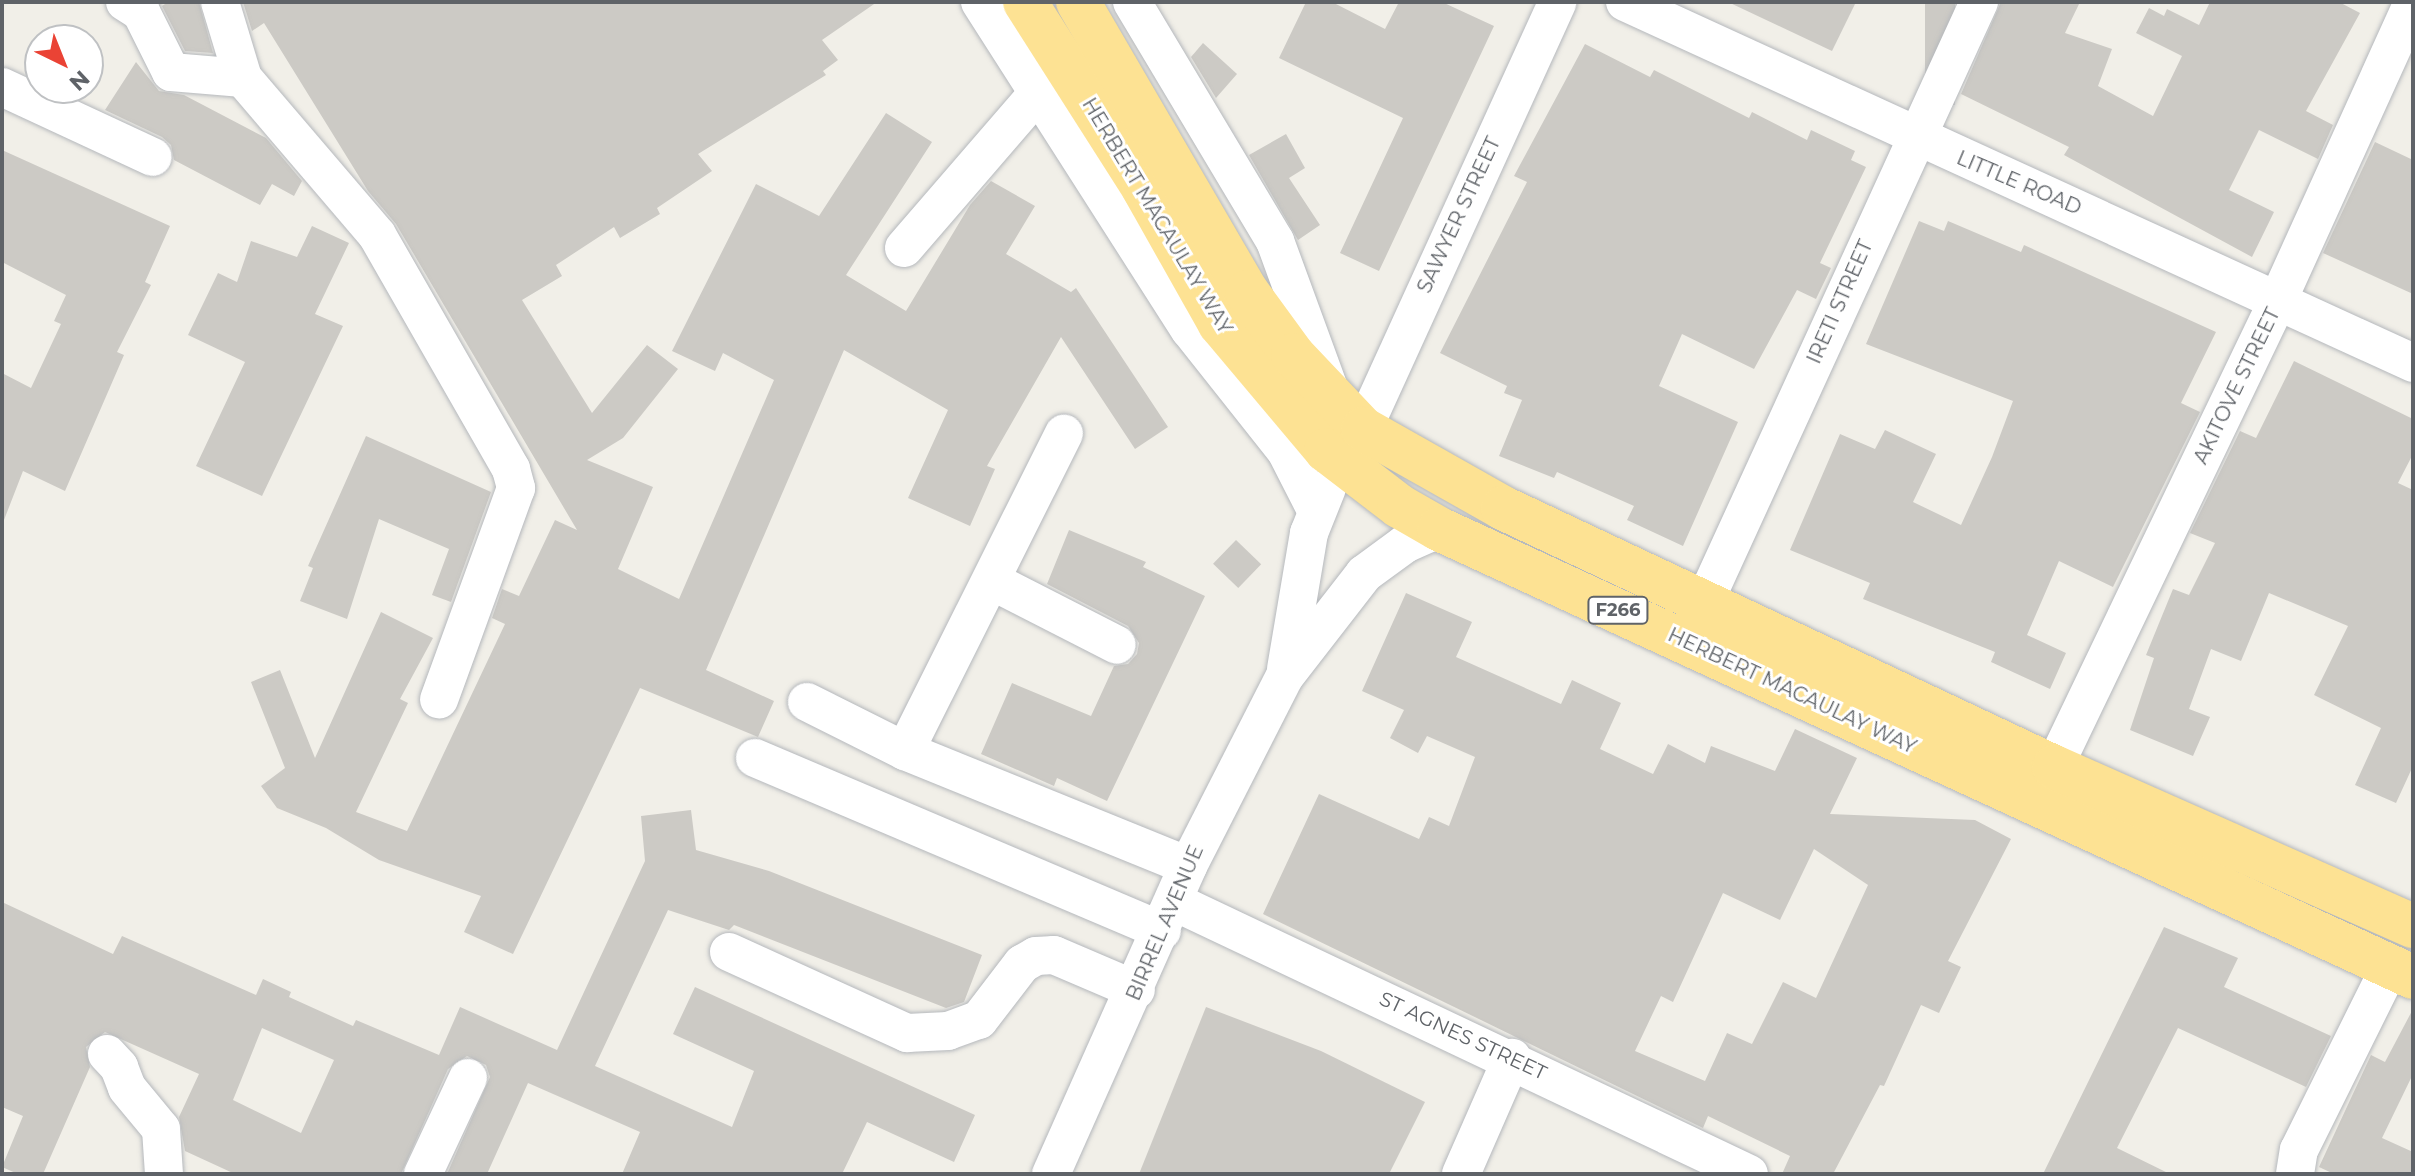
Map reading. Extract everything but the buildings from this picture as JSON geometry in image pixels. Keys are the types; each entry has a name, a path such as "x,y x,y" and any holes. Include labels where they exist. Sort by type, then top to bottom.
{"highway":[{"name":"HERBERT MACAULAY WAY","path":"1025,2 1144,189 1220,324 1329,448 1439,529 2401,972"},
{"name":"HERBERT MACAULAY WAY","path":"1078,2 1247,292 1332,397 1329,448"},
{"name":"HERBERT MACAULAY WAY","path":"1329,448 1503,508 2054,767 2413,926"}],"street":[{"path":"125,2 141,12 171,72 243,78"},
{"path":"220,2 243,78 377,235 511,469 516,488 439,699"},
{"path":"980,2 1190,330 1329,448 1316,510"},
{"path":"1132,2 1275,241 1332,397"},
{"name":"SAWYER STREET","path":"1285,676 1329,448 1558,2"},
{"name":"LITTLE ROAD","path":"1625,2 1915,138 2413,363"},
{"name":"IRETI STREET","path":"1704,603 1979,2"},
{"name":"AKITOVE STREET","path":"2054,767 2278,300 2413,2"},
{"path":"2,87 153,157"},
{"path":"904,248 1037,94"},
{"path":"905,751 1064,434"},
{"path":"1285,676 1364,574 1405,544 1439,529"},
{"path":"992,581 1117,645"},
{"name":"BIRREL AVENUE","path":"1051,1174 1136,990 1188,866 1285,676"},
{"path":"807,702 905,751 1188,866"},
{"name":"ST AGNES STREET","path":"755,758 1168,916 1512,1058 1749,1174"},
{"path":"729,952 907,1033 948,1031 979,1020 1022,964 1036,956 1054,955 1136,990"},
{"path":"2295,1174 2299,1150 2401,972"},
{"path":"107,1054 161,1129 164,1174"},
{"path":"1461,1174 1512,1058"},
{"path":"423,1174 468,1078"}]}
